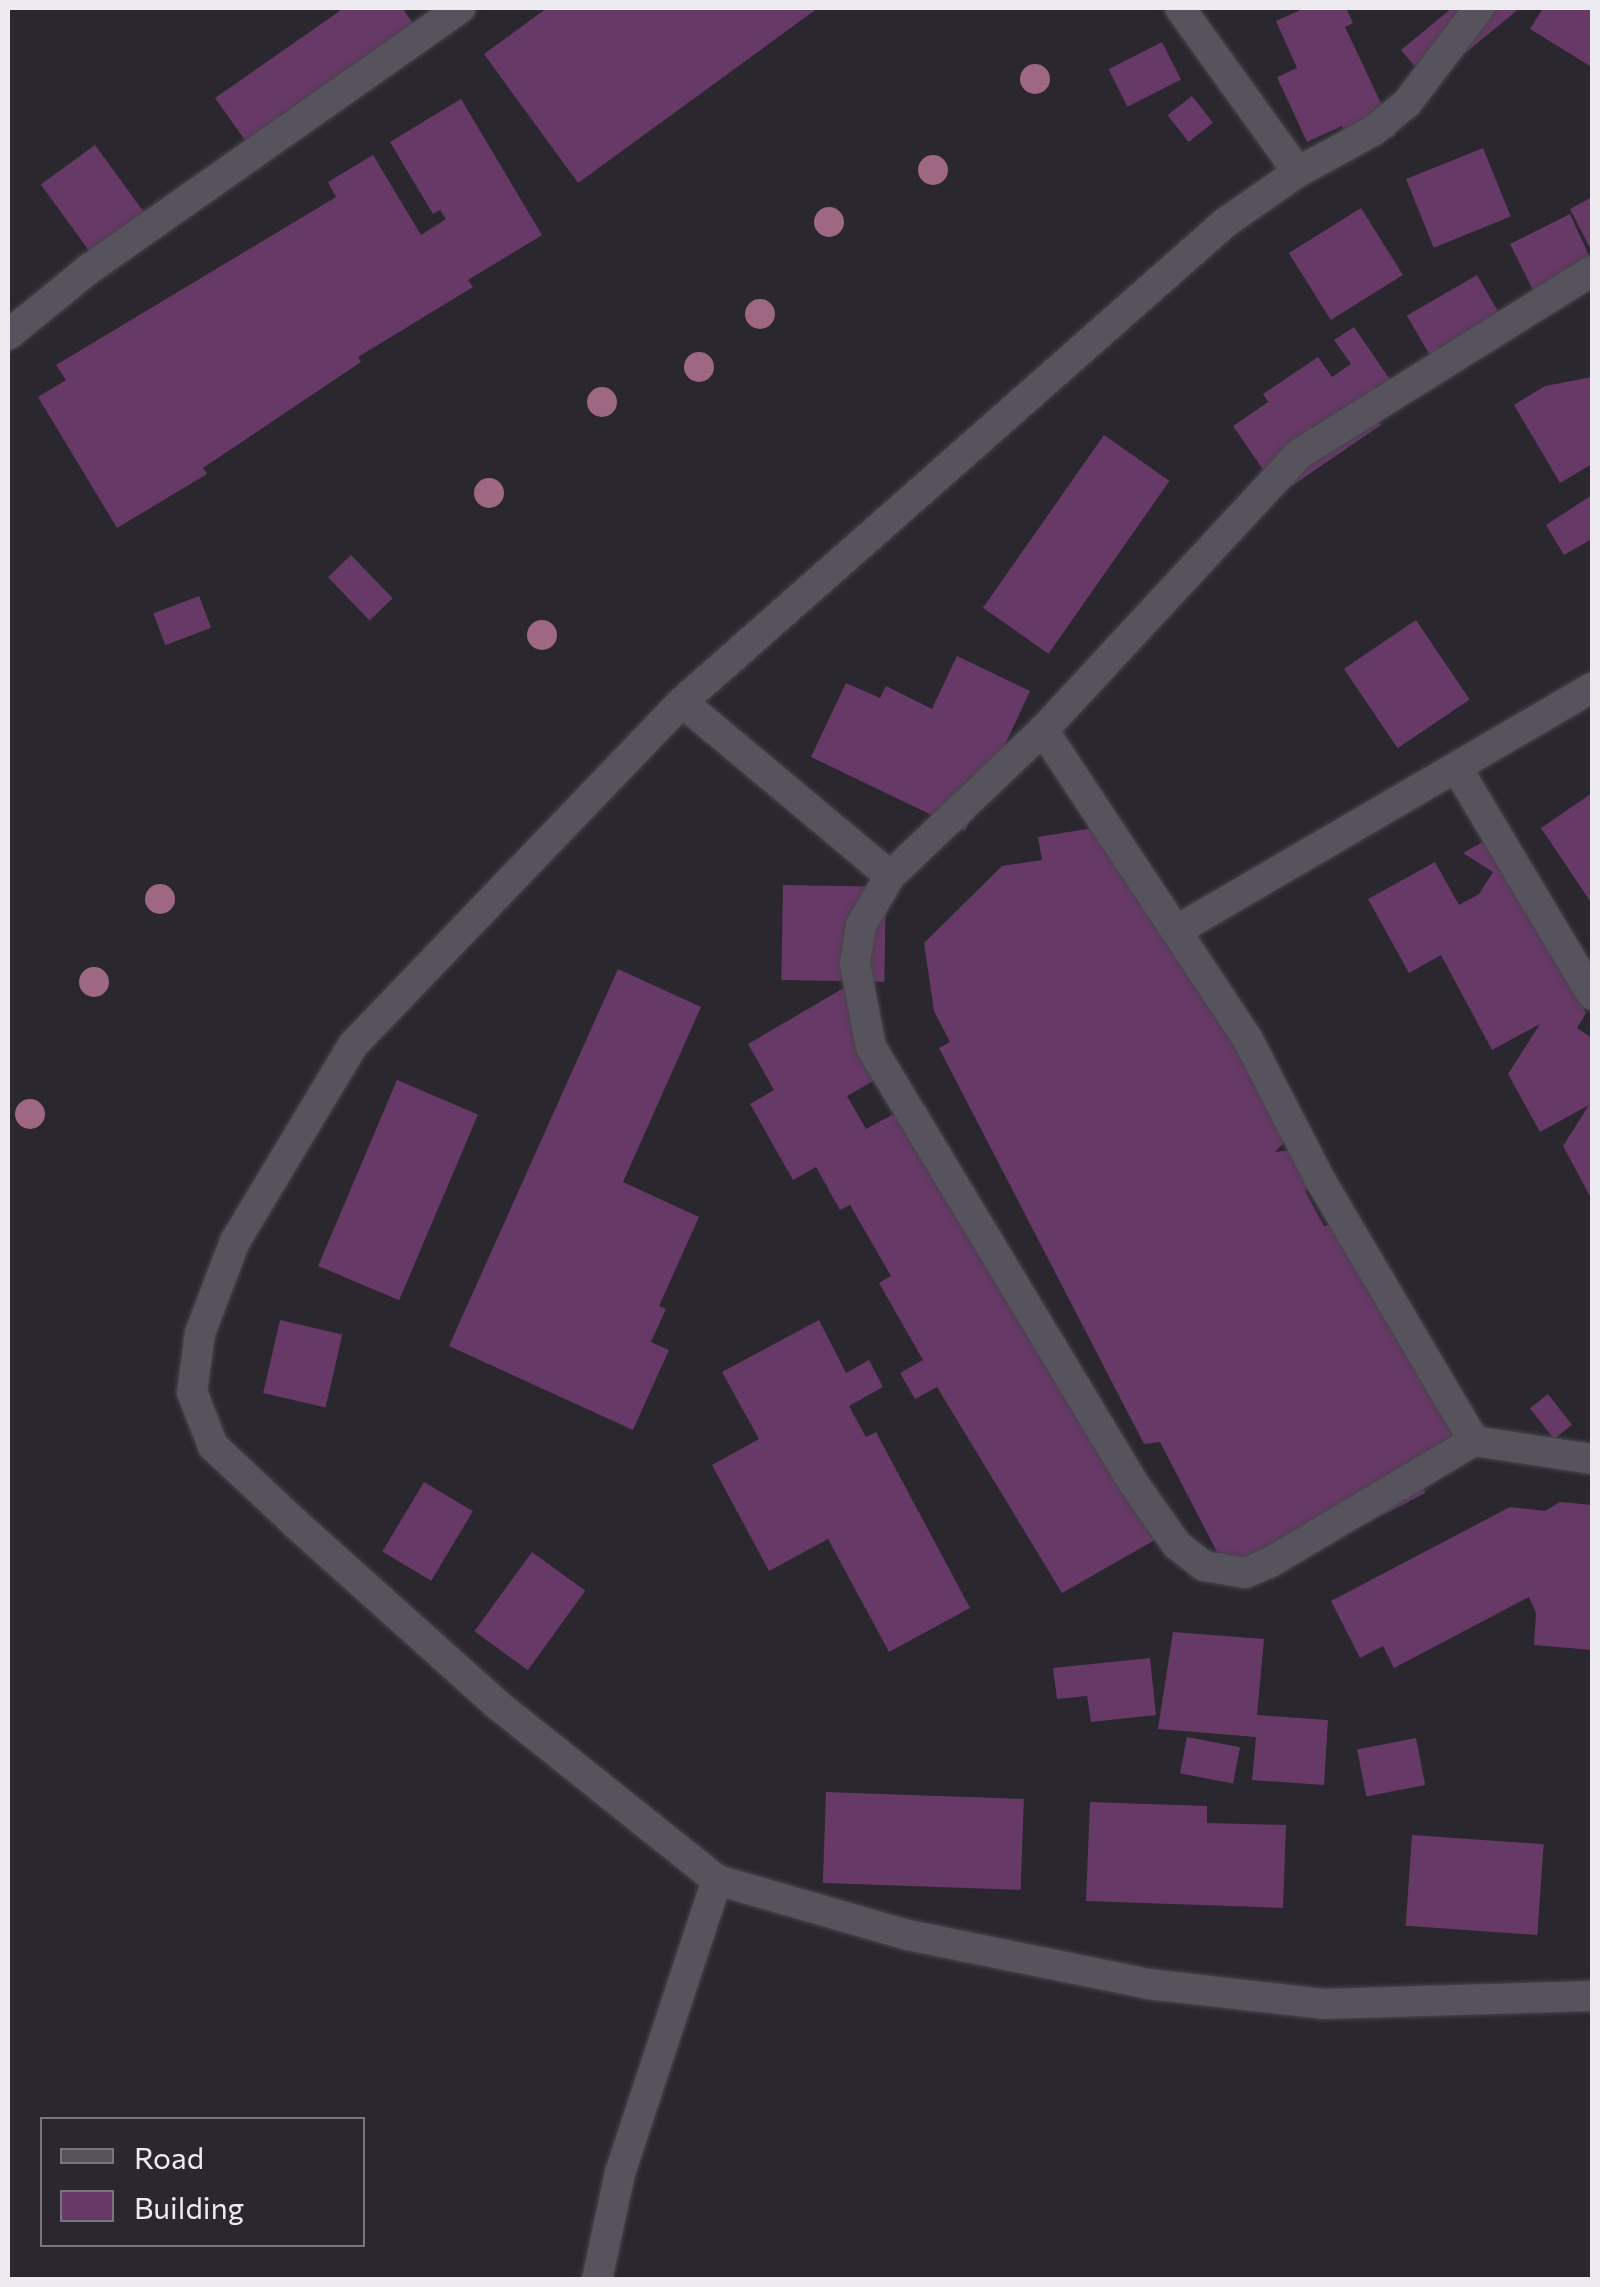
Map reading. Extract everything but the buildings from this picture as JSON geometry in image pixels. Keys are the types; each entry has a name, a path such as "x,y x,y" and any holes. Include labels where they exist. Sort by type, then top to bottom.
{"street":[{"path":"8,335 89,269 460,8"},
{"path":"1180,8 1298,172"},
{"path":"1479,8 1440,68 1407,103 1373,132 1298,172 1226,222 682,702 353,1045 235,1241 200,1334 192,1392 214,1446 295,1523 500,1706 718,1880 908,1935 1148,1984 1323,2004 1592,1996"},
{"path":"1592,271 1298,455 1043,730 890,876 862,925 855,964 871,1047 1176,1545 1204,1566 1245,1573 1474,1441 1592,1459"},
{"path":"1179,930 1458,770 1592,688"},
{"path":"682,702 890,876"},
{"path":"1043,730 1179,930 1474,1441"},
{"path":"1458,770 1592,995"},
{"path":"597,2280 620,2173 718,1880"}]}
